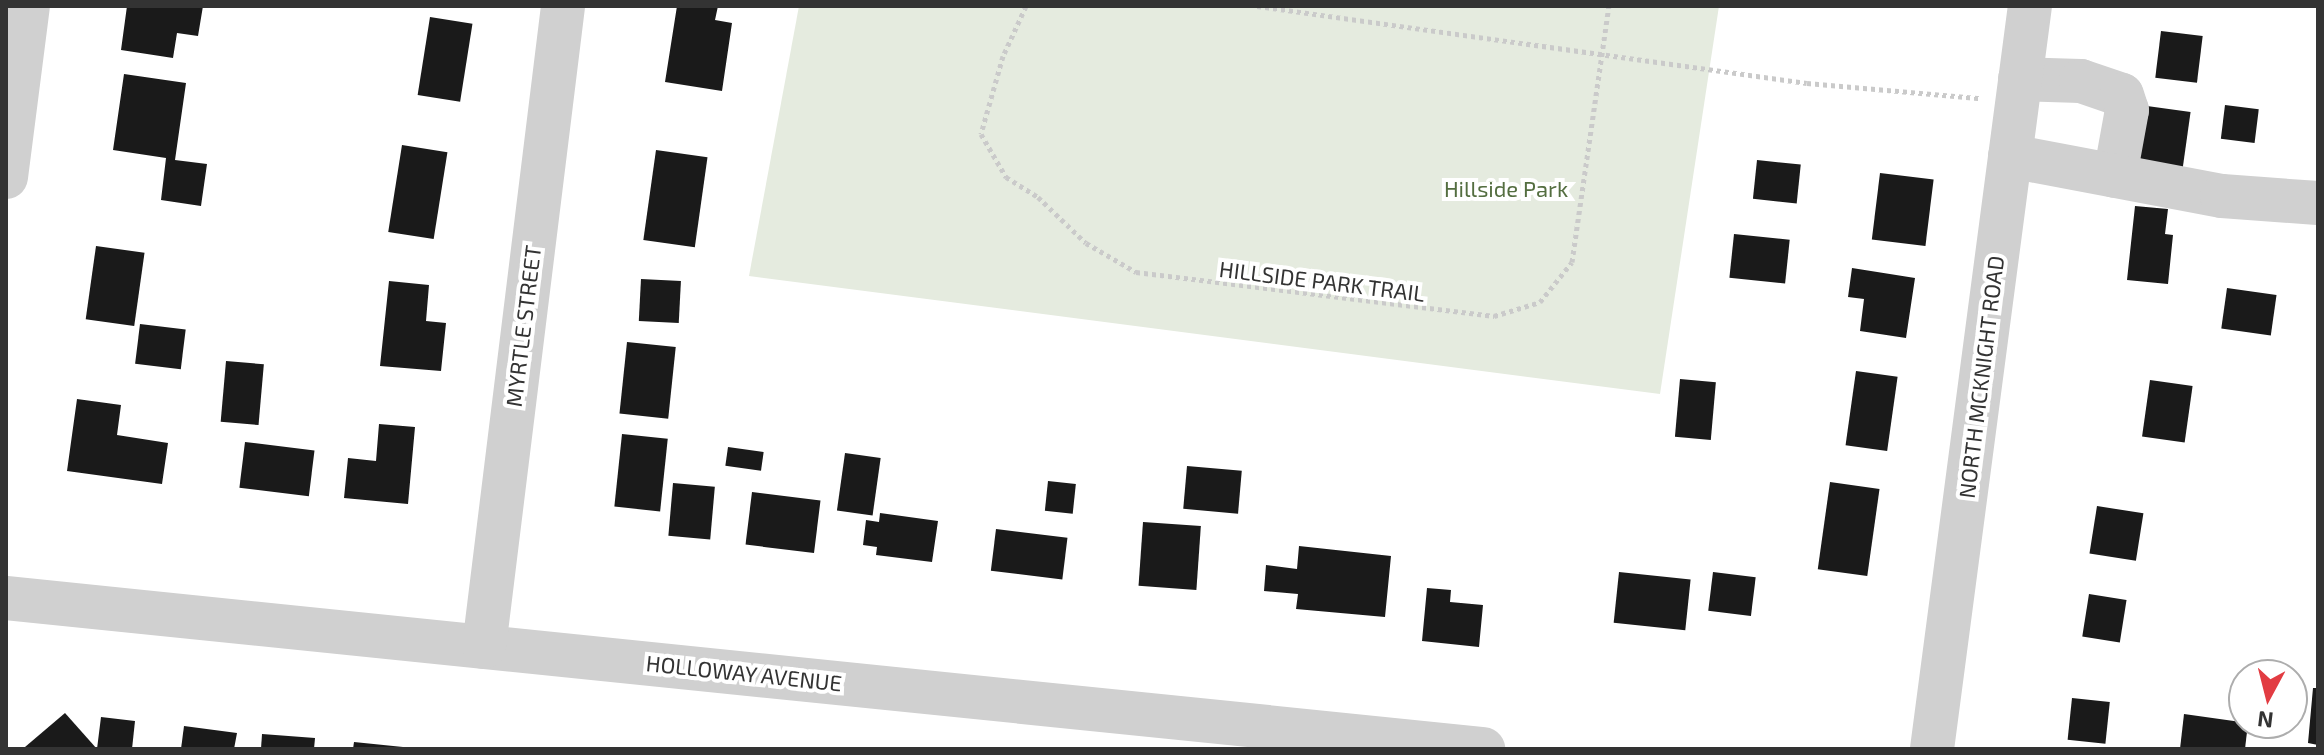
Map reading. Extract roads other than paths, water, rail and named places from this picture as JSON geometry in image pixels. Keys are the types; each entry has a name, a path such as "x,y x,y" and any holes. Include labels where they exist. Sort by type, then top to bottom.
{"street":[{"path":"6,177 28,6"},
{"name":"MYRTLE STREET","path":"484,647 563,6"},
{"name":"NORTH MCKNIGHT ROAD","path":"1932,749 2030,6"},
{"path":"2019,90 2081,81 2122,95 2127,110 2115,176"},
{"path":"2010,156 2222,196 2318,203"},
{"name":"HOLLOWAY AVENUE","path":"6,598 1483,749"}],"park label":[{"name":"Hillside Park","path":"1506,189"}]}
